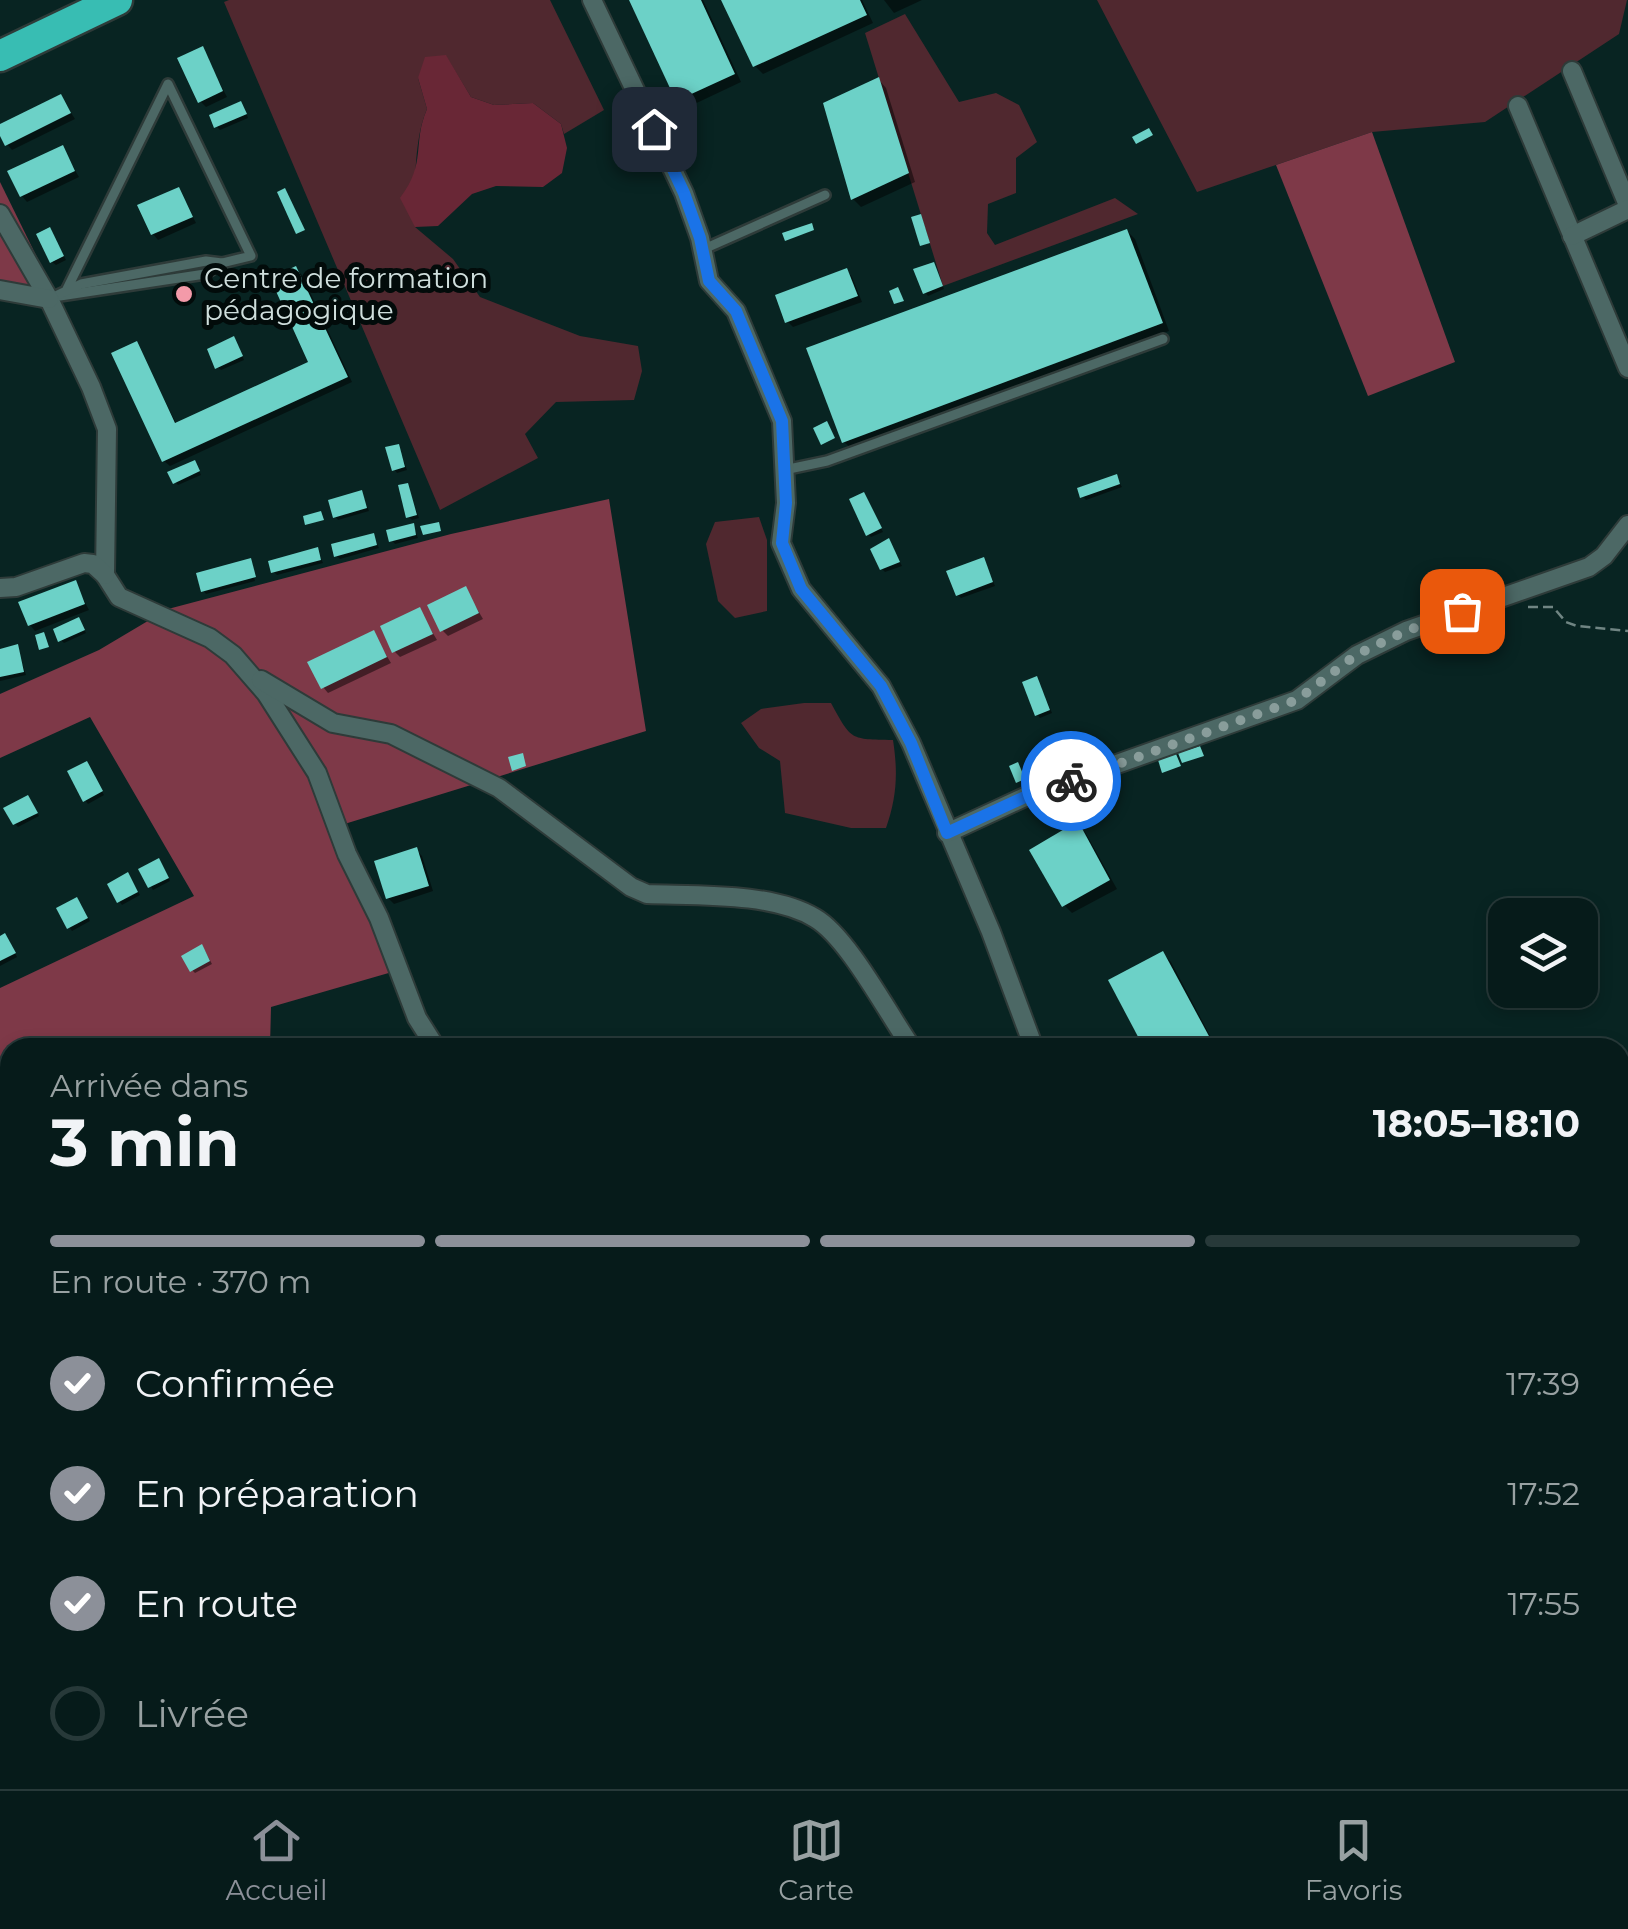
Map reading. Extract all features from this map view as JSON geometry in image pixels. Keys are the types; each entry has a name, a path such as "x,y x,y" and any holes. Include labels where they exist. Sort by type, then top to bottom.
{"highway":[{"path":"0,33 69,0"},
{"path":"0,56 117,0"}],"street":[{"path":"592,0 684,193 709,281 736,311 782,421 786,503 782,543 801,589 881,686 911,743 991,932 1030,1038"},
{"path":"1572,71 1628,207 1572,236"},
{"path":"1518,106 1628,368"},
{"path":"0,214 57,295 107,429 105,575"},
{"path":"0,290 57,295"},
{"path":"947,833 1027,796 1297,700 1356,655 1406,631 1589,567 1604,556 1628,525"},
{"path":"0,588 16,587 84,563 93,564 119,597 210,638 232,655 266,693 318,773 417,1018 430,1038"},
{"path":"247,672 333,723 391,734 498,788 647,894 776,903 816,918 844,947 905,1038"}],"lane":[{"path":"168,84 250,256 205,274 57,295 168,84"},
{"path":"702,249 825,196"},
{"path":"784,470 827,460 1162,339"}],"path":[{"path":"1490,601 1507,607 1553,607 1566,622 1578,626 1628,631"}],"shaded area":[{"path":"550,0 604,110 564,134 561,124 533,103 494,105 471,97 446,56 418,78 427,109 417,151 415,227 453,259 480,297 580,336 638,346 642,371 634,400 556,402 525,434 538,458 440,510 224,2"},
{"path":"1097,0 1627,0 1619,34 1485,122 1372,132 1197,192"},
{"path":"905,14 959,102 996,93 1019,105 1037,142 1016,158 1016,193 988,204 987,233 995,245 1115,198 1138,214 943,286 865,33"},
{"path":"446,55 471,97 494,105 533,103 561,124 567,148 562,173 543,187 496,186 472,194 438,226 415,227 400,198 414,174 427,109 418,78 425,57"},
{"path":"1372,132 1455,362 1368,396 1276,165"},
{"path":"0,182 56,296 0,290"},
{"path":"609,499 646,731 338,826 399,970 271,1007 270,1038 0,1038 0,988 194,896 90,717 0,758 0,694 99,650 168,609 451,534"},
{"path":"759,517 767,540 767,611 735,618 718,601 706,544 715,522"},
{"path":"831,703 844,725 860,738 893,740 896,784 886,828 851,828 785,813 780,761 759,748 741,723 761,709"}],"building":[{"path":"629,0 701,0 735,74 676,101"},
{"path":"721,0 860,0 867,15 753,67"},
{"path":"203,46 223,91 198,103 177,58"},
{"path":"879,77 909,173 851,200 823,103"},
{"path":"61,94 71,113 5,146 0,124"},
{"path":"241,101 247,114 214,128 209,115"},
{"path":"1149,128 1153,135 1136,144 1132,137"},
{"path":"63,145 75,171 20,197 7,171"},
{"path":"179,187 193,217 151,235 137,205"},
{"path":"285,188 305,230 296,234 277,192"},
{"path":"921,214 930,243 920,246 911,217"},
{"path":"812,223 814,230 785,241 782,233"},
{"path":"50,227 64,256 50,263 36,234"},
{"path":"1127,229 1163,323 842,443 806,348"},
{"path":"934,262 943,286 923,294 913,269"},
{"path":"296,266 348,377 162,462 111,353 137,341 175,423 308,362 270,278"},
{"path":"847,268 858,296 785,323 775,295"},
{"path":"898,287 904,301 894,304 889,291"},
{"path":"234,336 243,356 215,369 207,349"},
{"path":"827,421 835,438 821,445 813,428"},
{"path":"399,444 405,467 392,471 385,447"},
{"path":"195,460 200,471 173,484 167,472"},
{"path":"1117,474 1120,484 1080,498 1077,488"},
{"path":"408,483 417,515 406,518 398,485"},
{"path":"362,490 367,508 333,518 328,500"},
{"path":"864,492 882,528 866,536 849,499"},
{"path":"321,511 324,520 305,525 303,516"},
{"path":"439,522 441,531 423,535 420,526"},
{"path":"414,523 416,535 389,542 386,530"},
{"path":"374,533 377,545 334,557 331,544"},
{"path":"889,538 900,562 880,570 870,549"},
{"path":"318,547 321,560 271,573 268,561"},
{"path":"984,557 993,582 956,596 946,571"},
{"path":"251,558 256,577 201,592 196,573"},
{"path":"1498,575 1501,585 1480,593 1476,583"},
{"path":"76,580 85,604 28,626 18,602"},
{"path":"466,586 479,613 440,632 427,605"},
{"path":"420,607 433,634 392,653 380,626"},
{"path":"79,617 85,630 58,642 53,629"},
{"path":"374,630 387,657 321,689 307,662"},
{"path":"44,632 49,647 39,650 35,635"},
{"path":"18,644 24,672 0,677 0,649"},
{"path":"1037,676 1050,710 1035,716 1022,682"},
{"path":"1200,746 1204,756 1182,763 1178,753"},
{"path":"1061,747 1068,763 1059,767 1051,751"},
{"path":"523,753 526,766 512,771 508,757"},
{"path":"1176,754 1181,766 1162,773 1158,760"},
{"path":"87,761 103,791 83,802 67,771"},
{"path":"1018,762 1025,779 1016,783 1009,766"},
{"path":"28,795 38,813 13,825 3,808"},
{"path":"1078,821 1110,880 1062,907 1029,850"},
{"path":"417,847 429,886 386,899 374,861"},
{"path":"159,858 169,878 148,888 138,869"},
{"path":"128,872 138,892 117,903 107,884"},
{"path":"77,897 88,918 67,929 56,908"},
{"path":"5,933 16,953 0,961 0,936"},
{"path":"202,944 210,961 190,972 181,956"},
{"path":"1163,951 1210,1038 1139,1038 1108,980"}],"way so far":[{"path":"1071,781 1297,700 1356,655 1462,611"}],"place":[{"name":"Centre de formation pédagogique","path":"184,294"}],"route":[{"path":"654,129 684,193 700,238 709,281 736,311 782,421 786,503 782,543 801,589 881,686 911,743 947,833 1027,796 1071,781"}]}
